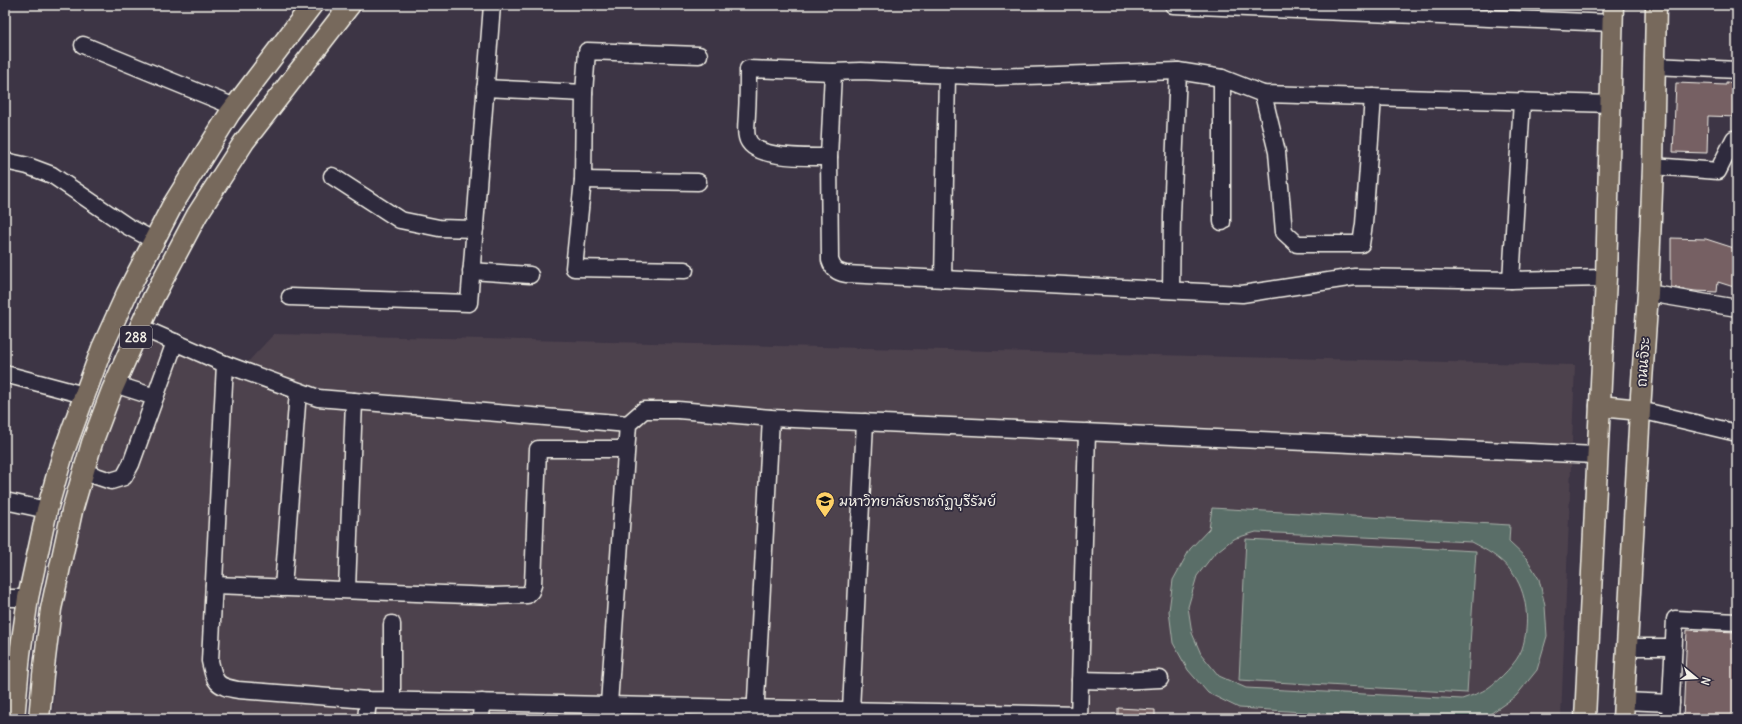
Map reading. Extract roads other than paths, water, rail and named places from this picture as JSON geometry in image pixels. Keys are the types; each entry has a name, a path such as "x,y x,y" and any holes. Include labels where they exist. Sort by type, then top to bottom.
{"main road":[{"name":"288","path":"14,719 12,665 47,510 63,454 102,348 172,206 235,106 312,5"},
{"name":"288","path":"39,719 51,609 72,510 92,443 114,384 153,298 197,215 244,142 350,5"},
{"name":"ถนนจิระ","path":"1624,710 1640,410 1648,293 1653,166 1656,5"},
{"path":"1585,719 1596,455 1600,406 1606,278 1613,14"},
{"path":"1600,406 1640,410"}],"street":[{"path":"290,297 469,303 492,5"},
{"path":"1183,5 1613,14"},
{"path":"83,46 235,106"},
{"path":"685,270 574,268 583,180 584,93 587,51 699,55"},
{"path":"1655,66 1737,70"},
{"path":"829,157 780,155 765,152 750,144 747,138 746,128 748,69 833,72 861,71 994,77 1178,71 1222,78 1263,94 1611,104"},
{"path":"1171,290 1172,216 1178,71"},
{"path":"833,72 829,157 830,260 832,267 837,272 846,274 1242,294 1355,277 1511,280 1606,278"},
{"path":"943,278 947,75"},
{"path":"1222,78 1222,222"},
{"path":"485,88 584,93"},
{"path":"1263,94 1277,152 1284,232 1297,244 1361,244 1364,224 1373,97"},
{"path":"1511,280 1522,101"},
{"path":"1653,166 1718,170 1734,139 1737,139"},
{"path":"5,162 28,166 52,175 127,226 155,241"},
{"path":"332,176 400,220 439,228 475,229"},
{"path":"583,180 698,182"},
{"path":"471,271 530,275"},
{"path":"1648,293 1737,308"},
{"path":"140,327 226,364 318,398 628,424"},
{"path":"84,472 111,481 124,477 131,464 175,342"},
{"path":"226,364 210,661 214,678 223,687 238,690 368,700 482,702 609,712 755,714 851,710 910,715 1079,717 1087,432"},
{"path":"5,374 84,395"},
{"path":"114,384 155,397"},
{"path":"283,588 298,391"},
{"path":"347,589 354,401"},
{"path":"609,712 628,424 644,410 678,410 771,418 1596,455"},
{"path":"1640,410 1737,433"},
{"path":"755,714 771,418"},
{"path":"851,710 865,422"},
{"path":"214,586 527,595 532,591 533,585 538,449 626,449"},
{"path":"5,501 47,510"},
{"path":"5,598 28,598"},
{"path":"1670,719 1675,619 1737,622"},
{"path":"392,624 392,700"},
{"path":"1627,647 1674,646"},
{"path":"1080,680 1160,679"},
{"path":"366,719 368,700"},
{"path":"481,719 482,702"},
{"path":"1624,710 1671,703"}],"place":[{"name":"มหาวิทยาลัยราชภัฏบุรีรัมย์","path":"825,518"}]}
